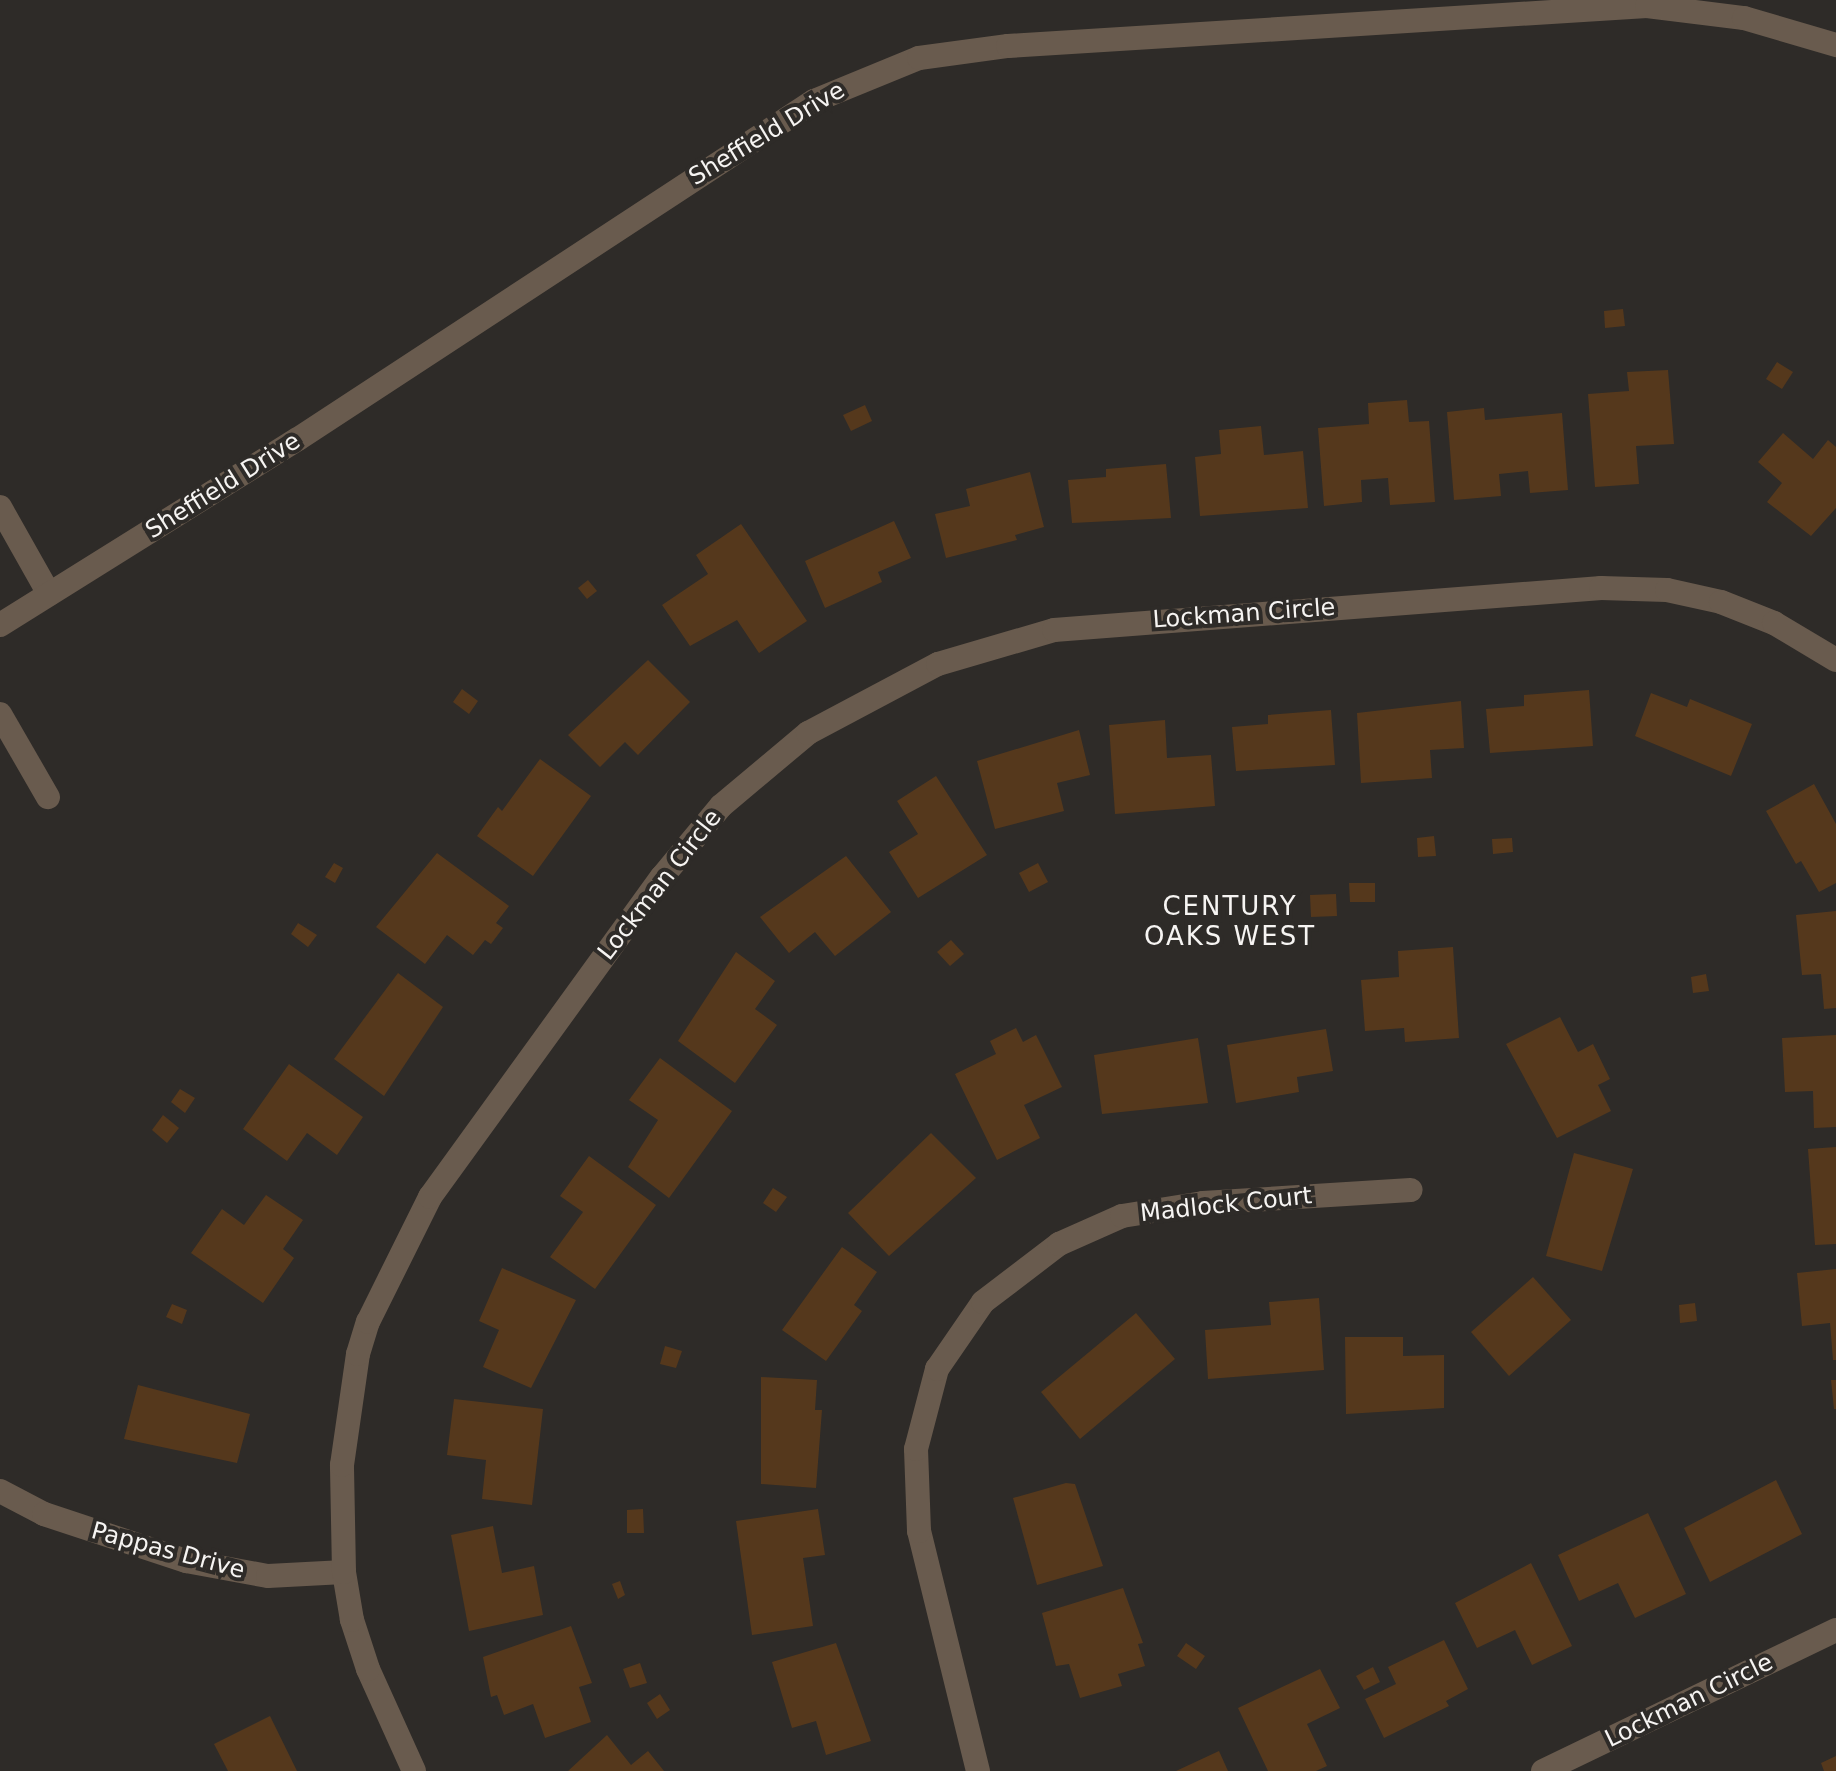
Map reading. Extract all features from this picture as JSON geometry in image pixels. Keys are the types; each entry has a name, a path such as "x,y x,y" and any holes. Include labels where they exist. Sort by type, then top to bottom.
{"street":[{"name":"Sheffield Drive","path":"0,625 298,439 814,101 868,76 919,58 1008,46 1647,3 1744,18 1836,45"},
{"path":"0,507 49,594"},
{"name":"Lockman Circle","path":"414,1771 368,1669 352,1620 344,1572 342,1465 358,1354 381,1288 410,1232 477,1130 695,835 754,776 852,705 938,664 1054,630 1601,588 1667,590 1721,602 1834,655"},
{"path":"0,714 48,797"},
{"name":"Madlock Court","path":"978,1771 919,1531 916,1449 937,1369 983,1302 1059,1244 1122,1216 1203,1203 1411,1190"},
{"name":"Pappas Drive","path":"0,1491 44,1514 186,1561 268,1576 344,1572"},
{"name":"Lockman Circle","path":"1543,1771 1836,1630"}],"building":[{"path":"1623,309 1625,326 1605,328 1604,311"},
{"path":"1777,362 1793,372 1782,389 1766,379"},
{"path":"1668,370 1674,444 1636,446 1639,484 1595,487 1588,394 1629,391 1627,372"},
{"path":"1407,400 1409,422 1429,421 1435,502 1390,505 1388,478 1361,480 1362,502 1324,506 1318,428 1369,424 1368,403"},
{"path":"865,405 872,421 851,431 843,415"},
{"path":"1484,408 1485,420 1562,413 1568,490 1530,493 1528,471 1499,474 1501,496 1454,500 1447,412"},
{"path":"1261,426 1264,455 1303,451 1308,508 1200,516 1195,457 1221,454 1219,430"},
{"path":"1783,433 1813,459 1828,440 1836,447 1836,508 1811,536 1767,502 1782,483 1758,462"},
{"path":"1166,464 1171,518 1072,523 1068,480 1106,477 1106,469"},
{"path":"1030,472 1044,527 1015,535 1017,540 946,558 935,514 970,506 966,489"},
{"path":"894,521 911,558 878,572 882,582 825,608 805,561"},
{"path":"741,524 807,621 759,653 737,620 690,646 662,605 708,574 696,555"},
{"path":"588,580 597,591 587,599 578,588"},
{"path":"648,660 690,702 638,755 625,742 600,767 568,735"},
{"path":"462,689 478,701 469,714 453,702"},
{"path":"1589,690 1593,746 1490,753 1486,709 1524,706 1524,695"},
{"path":"1651,693 1687,707 1690,699 1752,724 1731,776 1635,736"},
{"path":"1461,701 1464,748 1430,750 1432,778 1361,783 1357,713"},
{"path":"1331,710 1335,765 1236,771 1232,727 1268,724 1268,715"},
{"path":"1165,720 1167,758 1211,755 1215,806 1115,814 1109,725"},
{"path":"1079,730 1090,775 1057,783 1064,811 995,829 977,761"},
{"path":"540,759 591,796 533,876 477,836 498,807 502,811"},
{"path":"936,776 987,855 918,898 889,852 918,834 897,801"},
{"path":"1814,784 1836,824 1836,883 1819,892 1801,861 1796,864 1766,811"},
{"path":"1434,836 1436,856 1418,857 1417,838"},
{"path":"1512,838 1513,852 1493,854 1492,839"},
{"path":"437,853 509,906 496,923 503,928 491,944 485,940 473,955 447,935 425,964 376,927"},
{"path":"846,856 891,912 835,956 815,932 789,953 760,917"},
{"path":"334,863 343,868 335,883 325,877"},
{"path":"1038,863 1048,882 1029,892 1019,873"},
{"path":"1349,883 1375,883 1375,902 1350,902"},
{"path":"1336,894 1337,916 1311,917 1310,895"},
{"path":"1836,911 1836,1008 1824,1009 1821,974 1802,975 1796,915"},
{"path":"298,923 317,935 308,947 291,934"},
{"path":"951,940 964,954 950,966 937,952"},
{"path":"1453,947 1459,1038 1405,1042 1404,1028 1365,1031 1361,980 1399,977 1398,951"},
{"path":"736,952 775,981 755,1009 777,1025 735,1083 678,1041"},
{"path":"398,973 443,1007 384,1096 334,1059"},
{"path":"1706,974 1709,991 1693,993 1691,977"},
{"path":"1560,1017 1578,1052 1593,1044 1610,1079 1598,1085 1611,1111 1557,1138 1506,1044"},
{"path":"1016,1028 1023,1042 1036,1035 1062,1087 1024,1105 1040,1138 997,1160 955,1074 996,1054 990,1041"},
{"path":"1326,1029 1333,1071 1297,1077 1299,1092 1236,1103 1227,1045"},
{"path":"1836,1035 1836,1127 1814,1128 1813,1091 1785,1092 1782,1038"},
{"path":"1198,1038 1208,1103 1102,1114 1094,1055"},
{"path":"660,1058 732,1111 669,1198 628,1167 658,1120 629,1100"},
{"path":"289,1064 363,1117 337,1155 307,1133 287,1161 243,1129"},
{"path":"180,1089 195,1098 185,1113 171,1102"},
{"path":"163,1115 179,1128 167,1143 152,1130"},
{"path":"931,1133 976,1178 889,1256 848,1213"},
{"path":"1836,1147 1836,1244 1815,1245 1808,1149"},
{"path":"1574,1153 1633,1169 1602,1271 1546,1256"},
{"path":"589,1156 656,1205 595,1289 550,1257 583,1212 560,1196"},
{"path":"773,1188 787,1197 776,1212 763,1203"},
{"path":"266,1195 303,1220 283,1249 294,1258 263,1303 191,1253 222,1209 244,1225"},
{"path":"842,1247 877,1272 854,1305 862,1311 826,1361 782,1330"},
{"path":"502,1268 576,1300 531,1388 483,1367 499,1330 479,1321"},
{"path":"1836,1269 1836,1360 1833,1360 1830,1323 1802,1326 1797,1273"},
{"path":"1533,1277 1571,1320 1509,1376 1471,1332"},
{"path":"1319,1298 1324,1370 1208,1379 1205,1330 1271,1325 1269,1302"},
{"path":"1695,1303 1697,1321 1680,1323 1679,1305"},
{"path":"172,1304 187,1310 182,1324 166,1317"},
{"path":"1136,1313 1175,1359 1080,1439 1041,1392"},
{"path":"1345,1337 1403,1337 1403,1356 1444,1355 1444,1408 1346,1414"},
{"path":"665,1346 682,1351 676,1368 660,1364"},
{"path":"761,1377 817,1380 815,1410 822,1410 816,1488 761,1484"},
{"path":"1831,1380 1836,1380 1836,1409 1834,1409"},
{"path":"138,1385 250,1414 237,1463 124,1439"},
{"path":"454,1399 543,1409 532,1505 482,1499 486,1460 447,1455"},
{"path":"1776,1480 1802,1534 1710,1582 1684,1528"},
{"path":"1066,1483 1075,1484 1103,1566 1037,1585 1013,1498"},
{"path":"643,1509 644,1533 627,1533 627,1510"},
{"path":"818,1509 825,1555 803,1558 813,1626 752,1635 736,1521"},
{"path":"1648,1513 1686,1594 1635,1618 1618,1583 1579,1601 1558,1555"},
{"path":"493,1526 502,1573 534,1566 543,1615 469,1631 451,1535"},
{"path":"1531,1563 1572,1646 1532,1665 1515,1630 1477,1648 1455,1603"},
{"path":"620,1581 625,1595 618,1599 612,1584"},
{"path":"1123,1588 1143,1643 1138,1644 1145,1666 1118,1674 1122,1686 1080,1698 1069,1664 1056,1666 1042,1613"},
{"path":"571,1626 592,1683 579,1687 591,1722 545,1738 533,1704 504,1715 497,1695 491,1697 483,1657"},
{"path":"1444,1640 1468,1689 1446,1701 1449,1706 1384,1738 1365,1699 1396,1684 1388,1667"},
{"path":"836,1643 871,1741 826,1755 816,1721 792,1728 772,1662"},
{"path":"1186,1643 1205,1656 1196,1669 1177,1656"},
{"path":"640,1663 647,1683 630,1688 623,1669"},
{"path":"1373,1667 1380,1682 1364,1690 1356,1676"},
{"path":"1320,1669 1340,1708 1307,1724 1327,1766 1316,1771 1268,1771 1238,1708"},
{"path":"660,1694 670,1710 657,1719 647,1703"},
{"path":"270,1716 297,1771 228,1771 214,1744"},
{"path":"607,1735 631,1765 648,1751 664,1771 568,1771"},
{"path":"1219,1751 1228,1771 1176,1771"},
{"path":"1836,1756 1836,1771 1824,1771 1821,1763"}],"district":[{"name":"CENTURY OAKS WEST","path":"1230,922"}]}
